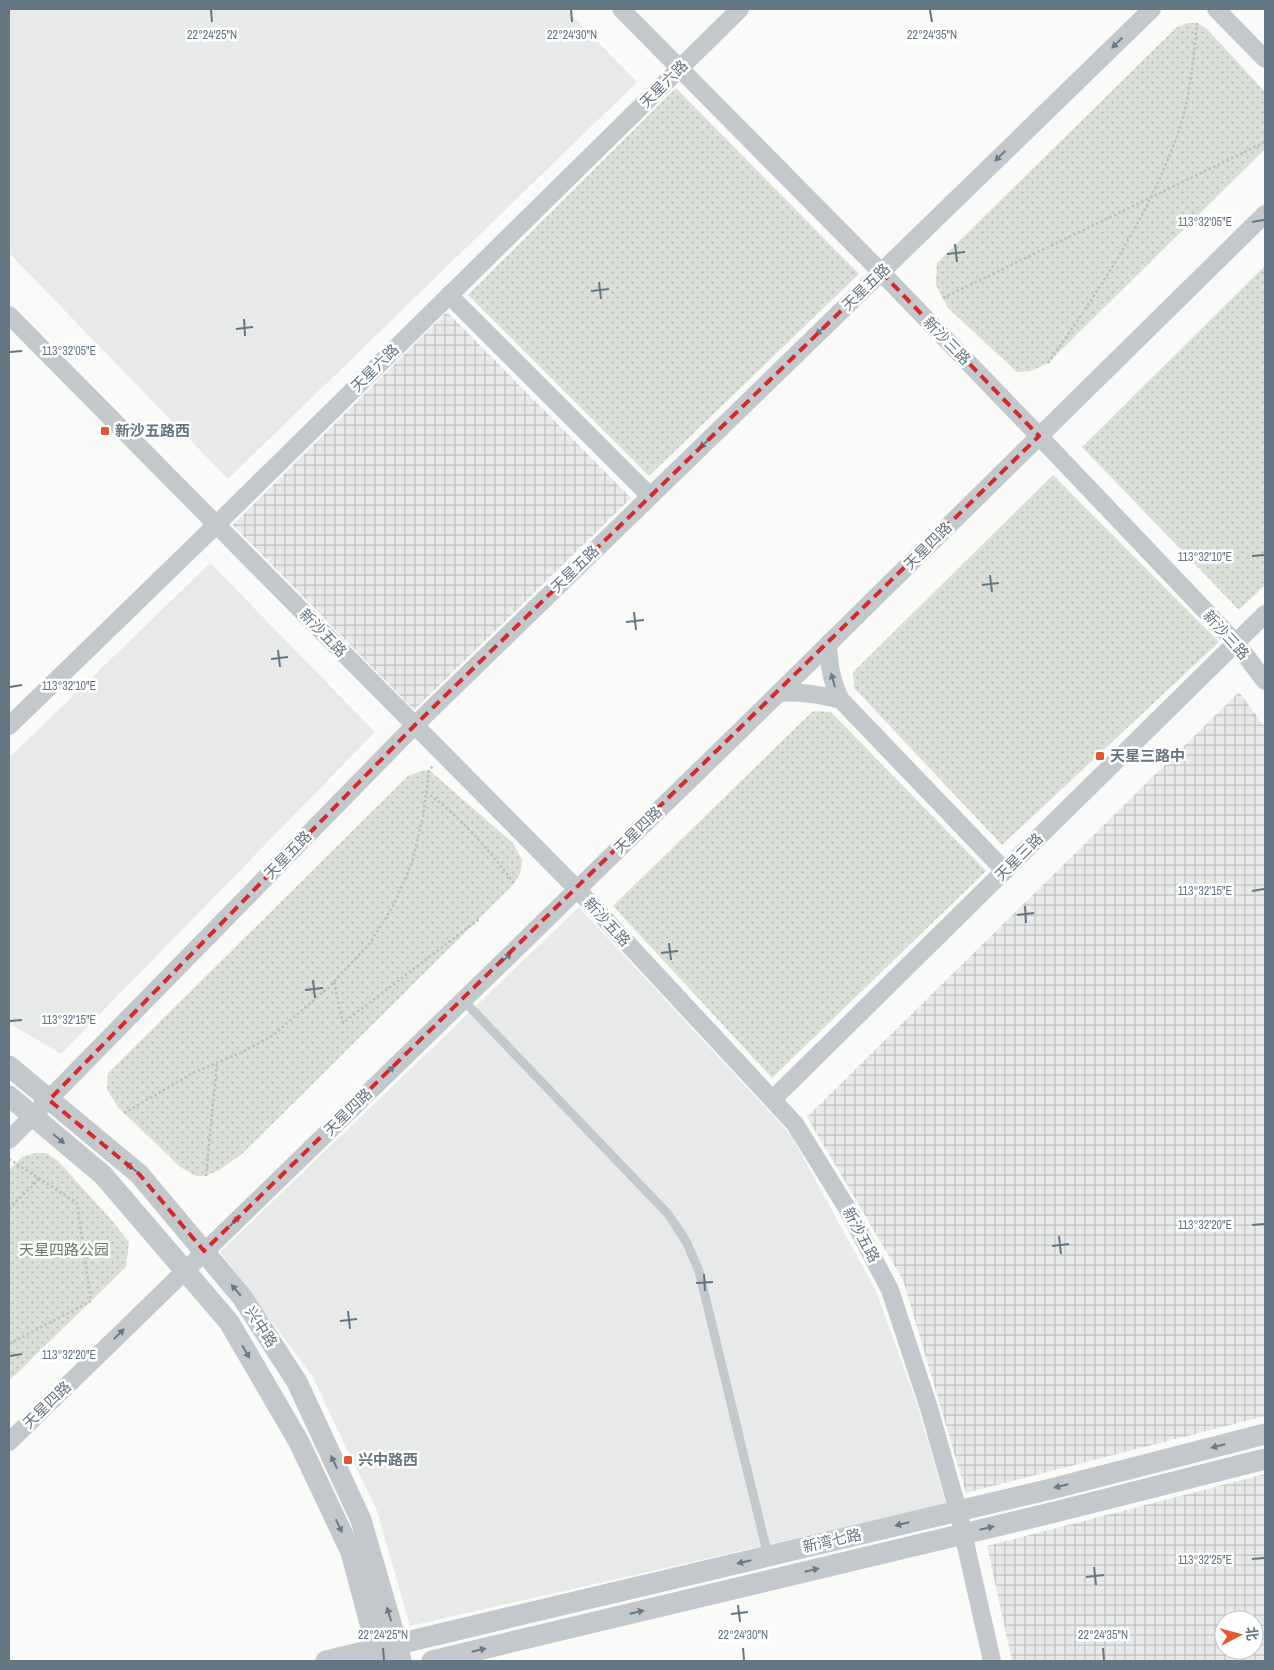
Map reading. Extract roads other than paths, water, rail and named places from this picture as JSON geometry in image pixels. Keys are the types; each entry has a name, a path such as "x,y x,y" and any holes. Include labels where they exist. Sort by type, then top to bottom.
{"street":[{"name":"新沙三路","path":"621,9 881,272 1039,436 1236,643 1265,681"},
{"name":"天星六路","path":"9,726 740,9"},
{"name":"天星五路","path":"9,1140 414,726 1152,9"},
{"path":"1216,9 1265,59"},
{"name":"天星四路","path":"9,1442 779,693 1265,214"},
{"path":"449,296 650,496"},
{"name":"新沙五路","path":"9,315 577,889 795,1124 842,1200 890,1290 929,1408 958,1511 992,1661"},
{"name":"天星三路","path":"773,1099 1265,614"},
{"path":"828,644 829,668 840,700 1005,870"},
{"path":"779,693 815,693 840,700"},
{"name":"兴中路","path":"9,1066 139,1174 242,1297 297,1382 361,1520 399,1653"},
{"name":"兴中路","path":"9,1096 103,1175 229,1322 299,1442 351,1552 378,1655"},
{"name":"新湾七路","path":"326,1661 399,1653 768,1556 958,1511 1265,1434"},
{"name":"新湾七路","path":"432,1661 1265,1459"}],"lane":[{"path":"463,1000 668,1214 686,1242 699,1271 768,1556"}],"place":[{"name":"新沙五路西","path":"105,431"},
{"name":"天星三路中","path":"1100,756"},
{"name":"兴中路西","path":"348,1460"}],"park label":[{"name":"天星四路公园","path":"64,1250"}]}
